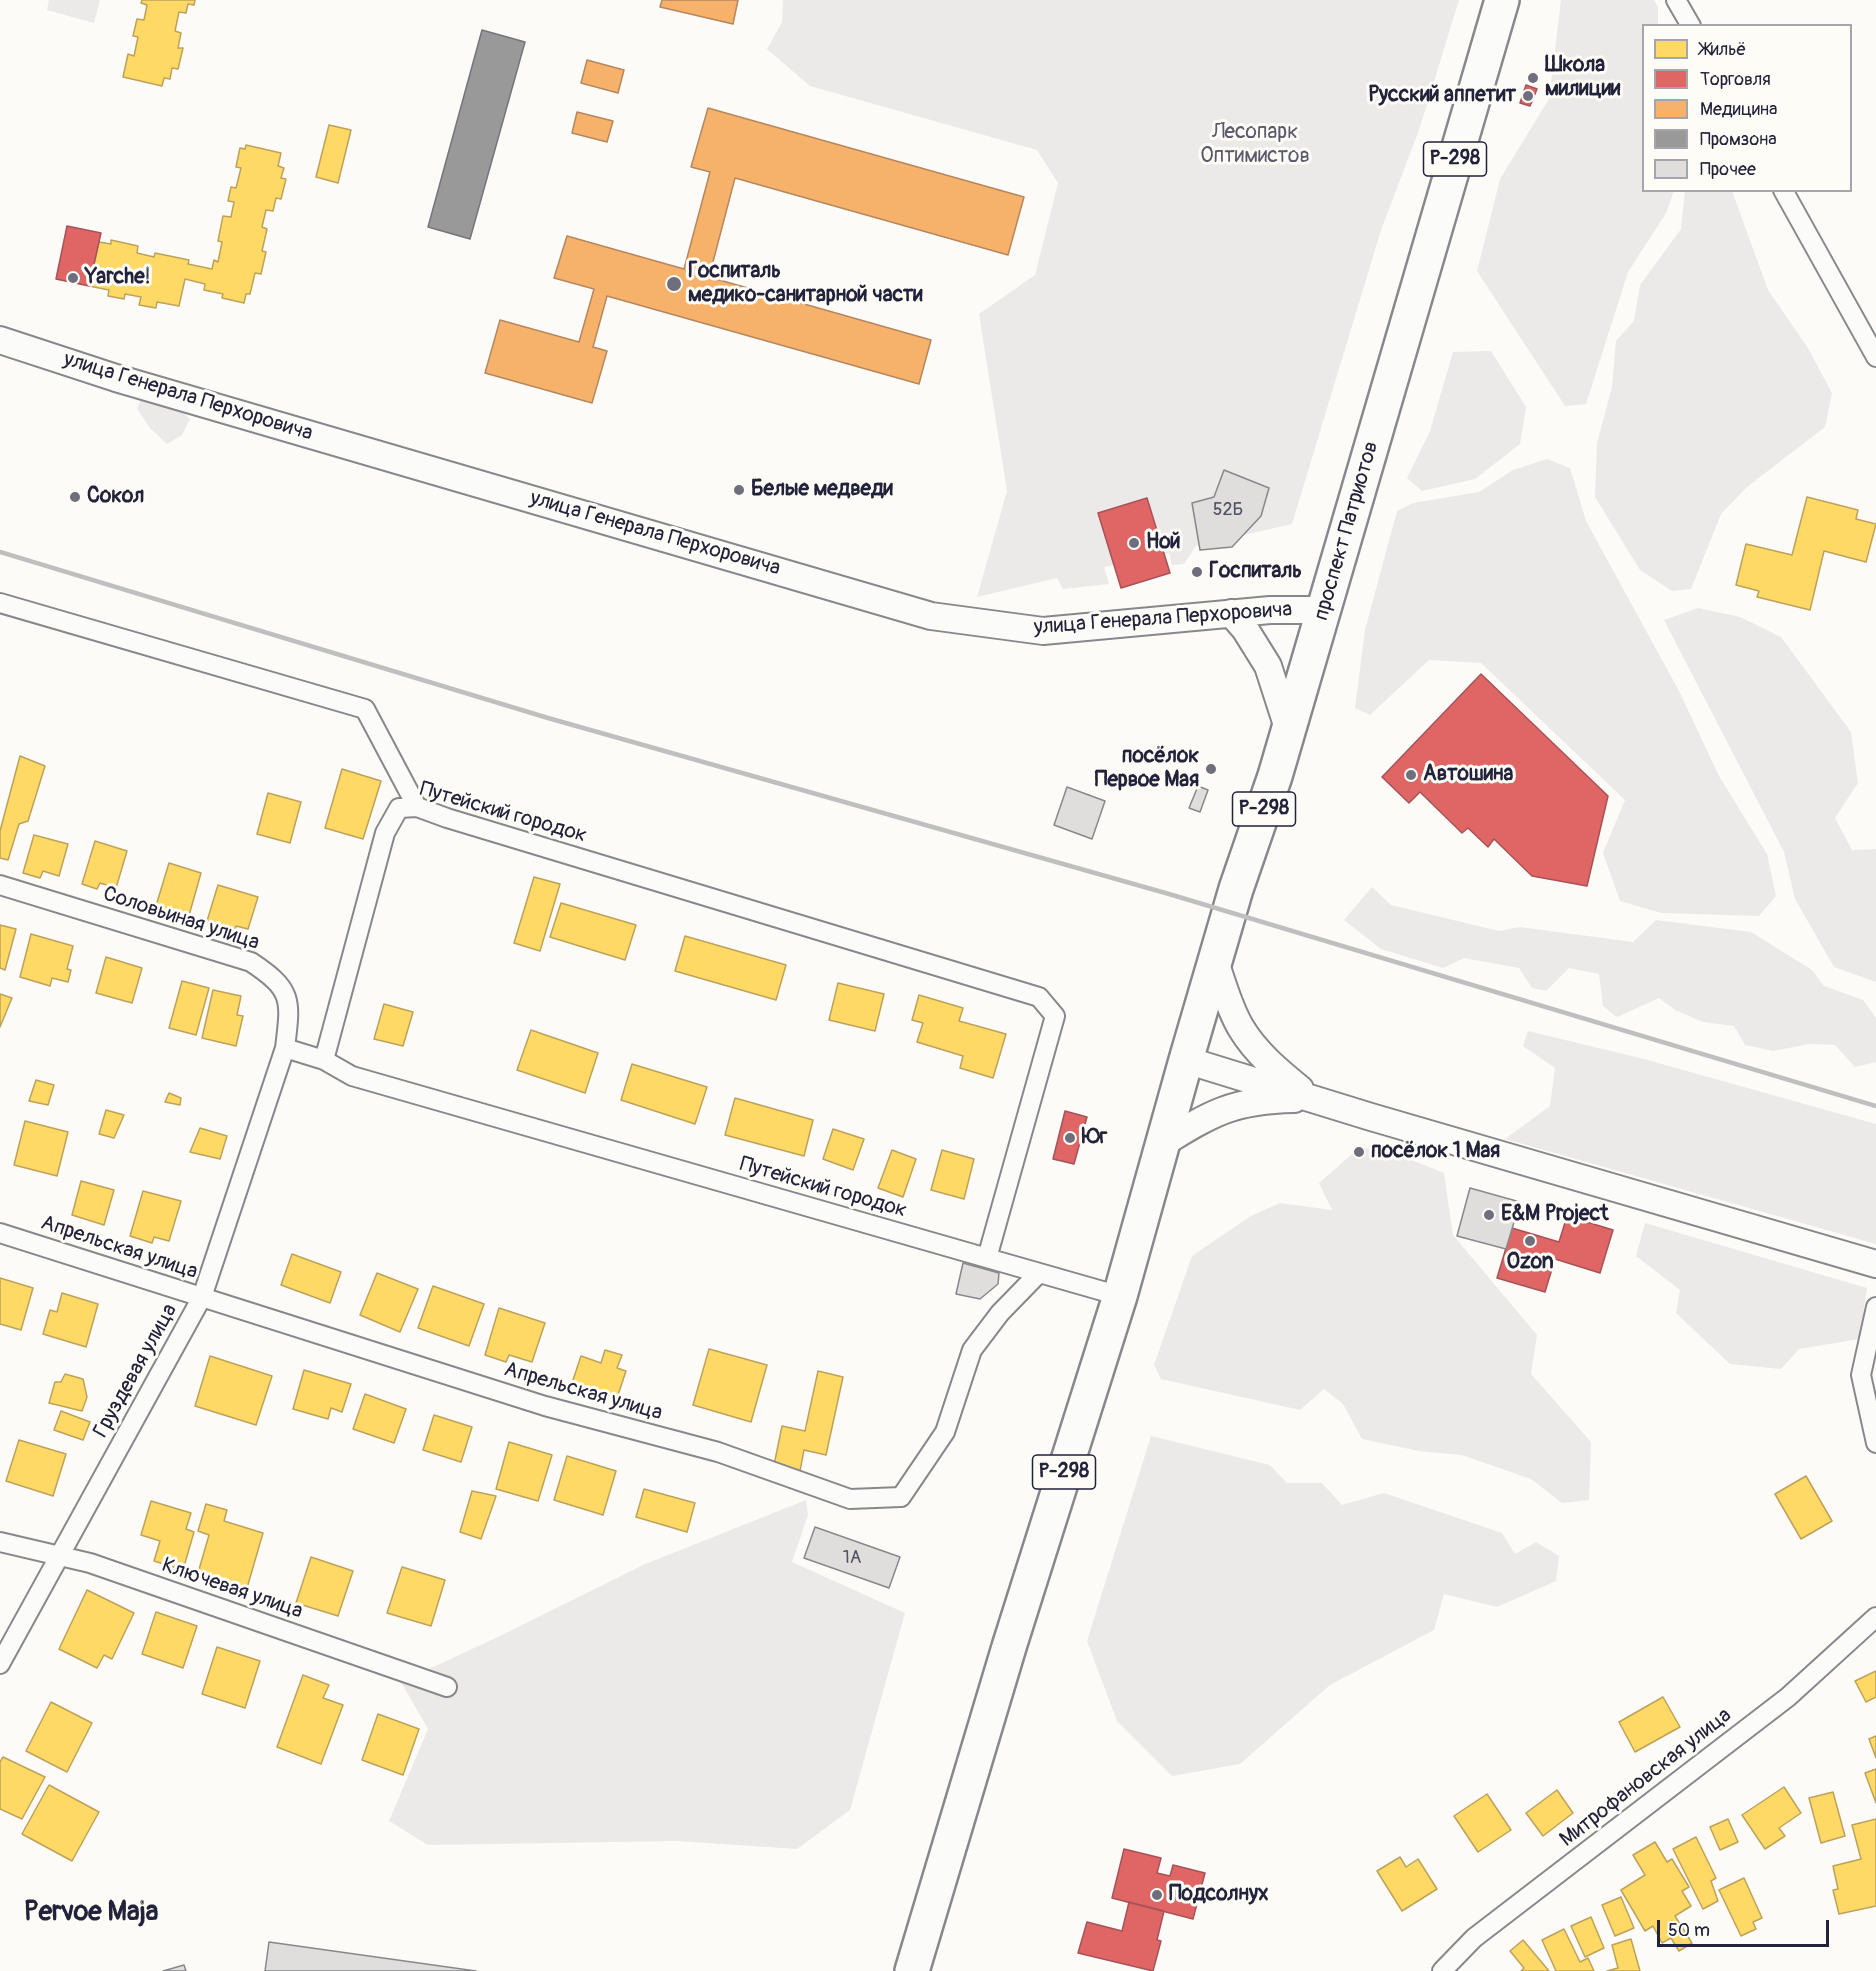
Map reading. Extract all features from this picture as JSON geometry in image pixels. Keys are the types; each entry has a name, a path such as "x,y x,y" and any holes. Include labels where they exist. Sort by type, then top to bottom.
{"highway":[{"name":"проспект Патриотов","path":"1186,1060 1236,889 1275,776 1502,0"},
{"name":"Р-298","path":"912,1971 1009,1647 1120,1296 1186,1060"}],"street":[{"path":"1676,0 1690,24"},
{"path":"1784,192 1876,357"},
{"name":"улица Генерала Перхоровича","path":"0,340 116,378 931,616 1043,631 1270,610 1324,610"},
{"path":"0,603 365,709 417,807"},
{"path":"1232,613 1268,666 1288,728"},
{"name":"Путейский городок","path":"987,1258 1055,1016 1040,997 417,807 399,808 385,833 324,1060 352,1076 1038,1274 1120,1296"},
{"name":"Соловьиная улица","path":"0,885 251,962 272,975 284,988 289,1015 285,1048"},
{"path":"1215,962 1241,1027 1256,1049 1277,1071 1312,1098"},
{"path":"285,1048 324,1060"},
{"name":"Груздевая улица","path":"0,1664 202,1297 285,1048"},
{"path":"1186,1060 1876,1264"},
{"path":"1162,1144 1204,1117 1236,1105 1273,1099 1312,1098"},
{"name":"Апрельская улица","path":"0,1233 545,1406 718,1452 850,1499 901,1497 945,1431 972,1350 1000,1313 1038,1274"},
{"path":"1876,1307 1861,1375 1876,1443"},
{"name":"Ключевая улица","path":"0,1542 90,1563 447,1687"},
{"name":"Митрофановская улица","path":"1442,1971 1474,1938 1788,1698 1876,1617"}],"green space":[{"path":"49,0 100,0 94,23 47,10"},
{"name":"Лесопарк Оптимистов","path":"783,0 1459,0 1419,130 1381,230 1292,524 1196,546 1184,564 1172,565 1169,553 1104,567 1109,584 1063,589 1057,578 977,597 1007,491 979,314 1035,275 1058,183 1037,150 810,86 767,49 782,22"},
{"path":"1561,0 1654,0 1658,7 1658,24 1642,24 1642,192 1674,192 1666,213 1628,272 1586,404 1565,406 1477,271 1500,179 1549,99"},
{"path":"1685,192 1732,192 1768,290 1808,348 1832,393 1825,427 1747,487 1721,514 1691,589 1672,591 1640,570 1595,497 1597,443 1612,387 1616,341 1634,321 1640,285 1681,229"},
{"path":"1491,351 1526,407 1520,444 1475,479 1422,491 1407,478 1430,431 1453,352"},
{"path":"142,397 179,409 190,419 182,435 167,444 150,428 137,409"},
{"path":"1547,459 1570,468 1586,521 1679,691 1719,776 1767,854 1776,896 1759,916 1661,913 1620,901 1603,853 1625,800 1481,663 1429,660 1370,715 1355,708 1365,630 1397,511 1413,503 1479,492 1513,470"},
{"path":"1698,608 1740,617 1781,637 1851,732 1858,783 1835,818 1852,850 1876,849 1876,982 1834,967 1795,899 1784,852 1664,620"},
{"path":"1372,887 1391,905 1499,931 1520,927 1633,942 1656,920 1751,932 1812,970 1824,986 1863,1000 1876,1018 1876,1062 1855,1067 1835,1045 1810,1044 1773,1051 1745,1045 1734,1026 1703,1022 1675,1010 1659,998 1617,1017 1603,1006 1599,974 1569,968 1546,991 1532,988 1519,968 1464,958 1443,968 1381,949 1344,920"},
{"path":"1528,1031 1644,1059 1876,1124 1876,1244 1505,1139 1550,1106 1555,1068 1523,1046"},
{"path":"1359,1148 1384,1149 1444,1173 1453,1235 1537,1335 1531,1374 1591,1442 1589,1500 1562,1503 1531,1479 1462,1455 1419,1451 1362,1439 1343,1404 1324,1389 1300,1410 1161,1379 1154,1365 1192,1256 1251,1216 1280,1203 1332,1210 1319,1183"},
{"path":"1645,1223 1867,1288 1859,1339 1799,1349 1781,1369 1730,1364 1676,1313 1680,1290 1636,1256"},
{"path":"1151,1436 1270,1465 1287,1483 1322,1483 1342,1505 1384,1493 1502,1533 1515,1554 1536,1542 1559,1556 1556,1581 1497,1607 1444,1594 1434,1630 1330,1685 1240,1764 1172,1776 1117,1721 1087,1641"},
{"path":"806,1500 808,1515 792,1562 905,1613 850,1810 797,1849 677,1841 428,1845 389,1821 428,1729 401,1682 643,1565"}],"building: Жильё":[{"path":"142,0 195,0 194,5 188,4 186,13 179,12 175,31 181,33 178,48 183,48 178,69 172,68 170,79 164,78 162,86 123,77 128,54 134,56 138,37 133,36 137,19 144,20 147,5 141,3"},
{"path":"329,125 351,130 338,183 316,177"},
{"path":"246,145 281,153 278,166 284,168 281,178 286,179 281,199 276,198 273,211 266,210 262,227 267,229 262,251 266,252 261,274 255,273 250,294 246,294 244,303 222,298 223,294 204,290 205,284 185,279 179,306 157,302 156,308 139,305 141,297 125,294 124,299 108,296 109,290 89,286 99,242 111,244 111,240 138,246 137,253 154,257 155,253 189,260 188,264 212,269 214,260 218,262 222,242 218,241 223,216 231,217 234,202 228,201 231,187 236,188 241,168 236,167 240,148 245,149"},
{"path":"1807,497 1858,510 1856,519 1876,524 1866,562 1824,551 1810,610 1757,597 1759,591 1736,585 1746,544 1792,555"},
{"path":"20,756 45,766 28,821 19,824 8,860 0,858 0,831"},
{"path":"342,769 381,781 363,839 325,828"},
{"path":"268,793 301,802 290,843 257,834"},
{"path":"34,835 68,844 59,876 43,871 40,878 23,873"},
{"path":"95,841 127,851 116,888 100,883 97,889 82,884"},
{"path":"169,863 201,873 188,919 155,909"},
{"path":"534,877 560,884 540,951 514,943"},
{"path":"218,885 258,897 248,929 236,926 235,930 207,921"},
{"path":"561,903 636,925 625,960 550,937"},
{"path":"0,925 16,929 5,970 0,968"},
{"path":"31,934 73,946 67,969 71,970 68,982 52,978 50,986 20,977"},
{"path":"685,936 786,965 776,1000 675,971"},
{"path":"106,957 142,968 132,1003 96,993"},
{"path":"182,981 209,988 196,1035 169,1028"},
{"path":"838,983 884,994 875,1031 829,1020"},
{"path":"213,990 241,996 237,1015 243,1016 236,1046 202,1038"},
{"path":"0,994 12,998 0,1027"},
{"path":"919,995 963,1008 959,1021 1006,1034 993,1078 960,1068 963,1056 917,1042 923,1023 912,1020"},
{"path":"384,1004 413,1012 403,1046 374,1039"},
{"path":"531,1030 598,1053 585,1093 517,1070"},
{"path":"632,1064 707,1087 695,1124 621,1100"},
{"path":"36,1080 54,1085 48,1105 29,1101"},
{"path":"169,1093 181,1098 180,1105 165,1102"},
{"path":"735,1098 813,1120 804,1156 725,1135"},
{"path":"106,1110 124,1115 114,1138 99,1134"},
{"path":"25,1121 68,1132 57,1176 14,1165"},
{"path":"200,1128 227,1136 220,1159 190,1152"},
{"path":"833,1129 864,1139 853,1170 823,1159"},
{"path":"892,1150 916,1159 903,1197 878,1188"},
{"path":"942,1150 974,1159 964,1199 931,1190"},
{"path":"81,1181 114,1190 104,1225 72,1215"},
{"path":"143,1191 181,1201 169,1241 154,1237 152,1243 130,1236"},
{"path":"292,1254 341,1272 330,1303 281,1285"},
{"path":"377,1273 418,1289 400,1332 360,1315"},
{"path":"0,1278 33,1288 21,1330 0,1324"},
{"path":"433,1286 484,1304 469,1346 418,1328"},
{"path":"62,1293 98,1304 86,1347 43,1334 50,1310 57,1312"},
{"path":"499,1308 545,1323 532,1362 509,1355 506,1362 485,1355"},
{"path":"709,1349 767,1365 751,1422 693,1405"},
{"path":"605,1350 622,1355 617,1368 626,1371 617,1398 572,1383 581,1356 601,1363"},
{"path":"210,1356 272,1376 256,1425 195,1406"},
{"path":"304,1370 351,1384 342,1412 331,1408 328,1419 293,1409"},
{"path":"818,1371 843,1377 826,1455 804,1450 800,1471 774,1465 782,1426 805,1431"},
{"path":"65,1374 83,1379 87,1397 82,1411 49,1403 55,1382 61,1382"},
{"path":"365,1394 406,1409 394,1443 353,1429"},
{"path":"61,1411 90,1422 83,1440 54,1430"},
{"path":"434,1415 472,1427 461,1462 423,1450"},
{"path":"19,1440 66,1454 53,1496 6,1481"},
{"path":"509,1442 552,1455 538,1501 496,1489"},
{"path":"567,1456 616,1471 603,1515 554,1500"},
{"path":"1806,1476 1832,1521 1801,1539 1775,1494"},
{"path":"644,1489 695,1503 687,1532 636,1517"},
{"path":"472,1491 496,1496 481,1539 460,1532"},
{"path":"151,1501 191,1513 186,1529 194,1532 183,1570 154,1561 160,1541 141,1535"},
{"path":"206,1504 227,1510 224,1521 263,1533 247,1588 198,1573 209,1535 198,1531"},
{"path":"311,1557 353,1571 338,1616 296,1603"},
{"path":"402,1567 445,1580 431,1626 387,1613"},
{"path":"87,1590 134,1613 112,1659 104,1655 97,1668 59,1649"},
{"path":"156,1612 197,1626 183,1668 142,1654"},
{"path":"217,1647 260,1661 245,1708 202,1694"},
{"path":"1876,1671 1876,1697 1866,1702 1855,1681"},
{"path":"303,1675 329,1685 323,1698 343,1705 321,1764 277,1747"},
{"path":"1663,1697 1680,1727 1635,1752 1619,1722"},
{"path":"51,1702 92,1723 67,1772 26,1751"},
{"path":"378,1714 419,1729 403,1775 362,1760"},
{"path":"1876,1736 1876,1758 1869,1739"},
{"path":"3,1757 45,1777 22,1819 0,1809 0,1762"},
{"path":"1876,1769 1876,1803 1865,1773"},
{"path":"49,1785 99,1812 72,1861 22,1834"},
{"path":"1784,1787 1801,1813 1779,1828 1785,1836 1765,1849 1742,1815"},
{"path":"1557,1790 1573,1813 1543,1836 1526,1813"},
{"path":"1833,1792 1845,1836 1821,1843 1809,1798"},
{"path":"1487,1794 1511,1830 1478,1852 1454,1816"},
{"path":"1728,1819 1738,1842 1720,1850 1710,1827"},
{"path":"1876,1819 1876,1906 1839,1914 1833,1890 1838,1889 1833,1866 1861,1859 1852,1825"},
{"path":"1696,1837 1716,1878 1711,1881 1718,1901 1703,1909 1673,1849"},
{"path":"1655,1842 1667,1862 1672,1859 1689,1887 1682,1891 1691,1906 1675,1916 1692,1943 1679,1951 1671,1938 1662,1943 1653,1926 1645,1931 1621,1890 1645,1875 1633,1855"},
{"path":"1400,1857 1406,1867 1418,1859 1437,1889 1402,1911 1377,1871"},
{"path":"1744,1878 1762,1918 1753,1922 1756,1929 1741,1936 1719,1890"},
{"path":"1621,1897 1634,1928 1615,1936 1602,1905"},
{"path":"1591,1917 1604,1948 1585,1957 1571,1926"},
{"path":"1564,1929 1580,1962 1588,1958 1594,1971 1556,1971 1542,1940"},
{"path":"1631,1939 1640,1971 1607,1971 1618,1968 1612,1945"},
{"path":"1523,1940 1549,1971 1521,1971 1524,1968 1510,1951"}],"building: Торговля":[{"path":"1526,85 1537,89 1530,106 1520,103"},
{"path":"67,226 101,233 89,286 56,279"},
{"name":"Ной","path":"1147,498 1170,573 1121,588 1098,513"},
{"path":"1481,674 1608,796 1587,886 1532,876 1494,839 1488,847 1468,828 1462,833 1420,792 1409,803 1382,777"},
{"name":"Юг","path":"1065,1111 1087,1117 1074,1164 1053,1159"},
{"path":"1567,1216 1613,1230 1600,1273 1555,1259 1545,1292 1497,1278 1512,1228 1559,1242"},
{"path":"1124,1849 1161,1858 1157,1873 1170,1876 1173,1865 1205,1873 1193,1919 1112,1898"},
{"path":"1129,1902 1164,1911 1157,1940 1161,1941 1153,1971 1078,1953 1087,1922 1122,1931"}],"building: Медицина":[{"path":"662,0 738,0 733,24 660,7"},
{"path":"587,60 624,70 618,93 581,83"},
{"path":"708,108 1024,197 1008,255 735,178 709,277 931,340 919,384 607,296 593,347 607,351 592,403 485,373 500,320 579,342 594,289 554,278 567,236 684,269 710,172 691,167"},
{"path":"577,112 613,121 607,142 572,133"}],"building: Промзона":[{"path":"482,30 525,42 470,239 428,227"}],"building: Прочее":[{"path":"1224,470 1269,488 1261,516 1232,547 1200,550 1192,503 1214,497"},
{"path":"1198,786 1208,790 1200,812 1189,808"},
{"path":"1067,787 1105,801 1092,839 1054,825"},
{"name":"E&M Project","path":"1470,1188 1520,1202 1506,1249 1457,1236"},
{"path":"963,1263 999,1273 998,1284 980,1299 956,1294"},
{"path":"815,1527 900,1557 889,1588 804,1558"},
{"path":"269,1942 476,1971 265,1971"},
{"path":"184,1965 186,1971 163,1971"}],"railway":[{"path":"0,552 548,718 1169,894 1876,1106"}],"place":[{"name":"Школа милиции","path":"1533,78"},
{"name":"Русский аппетит","path":"1528,96"},
{"name":"Yarche!","path":"73,278"},
{"name":"Госпиталь медико-санитарной части","path":"674,284"},
{"name":"Белые медведи","path":"739,490"},
{"name":"Сокол","path":"75,497"},
{"name":"Ной","path":"1134,543"},
{"name":"Госпиталь","path":"1197,572"},
{"name":"посёлок Первое Мая","path":"1211,769"},
{"name":"Автошина","path":"1411,775"},
{"name":"Юг","path":"1070,1138"},
{"name":"посёлок 1 Мая","path":"1359,1152"},
{"name":"E&M Project","path":"1489,1215"},
{"name":"Ozon","path":"1530,1241"},
{"name":"Подсолнух","path":"1157,1895"}],"district":[{"name":"Pervoe Maja","path":"91,1913"}]}
